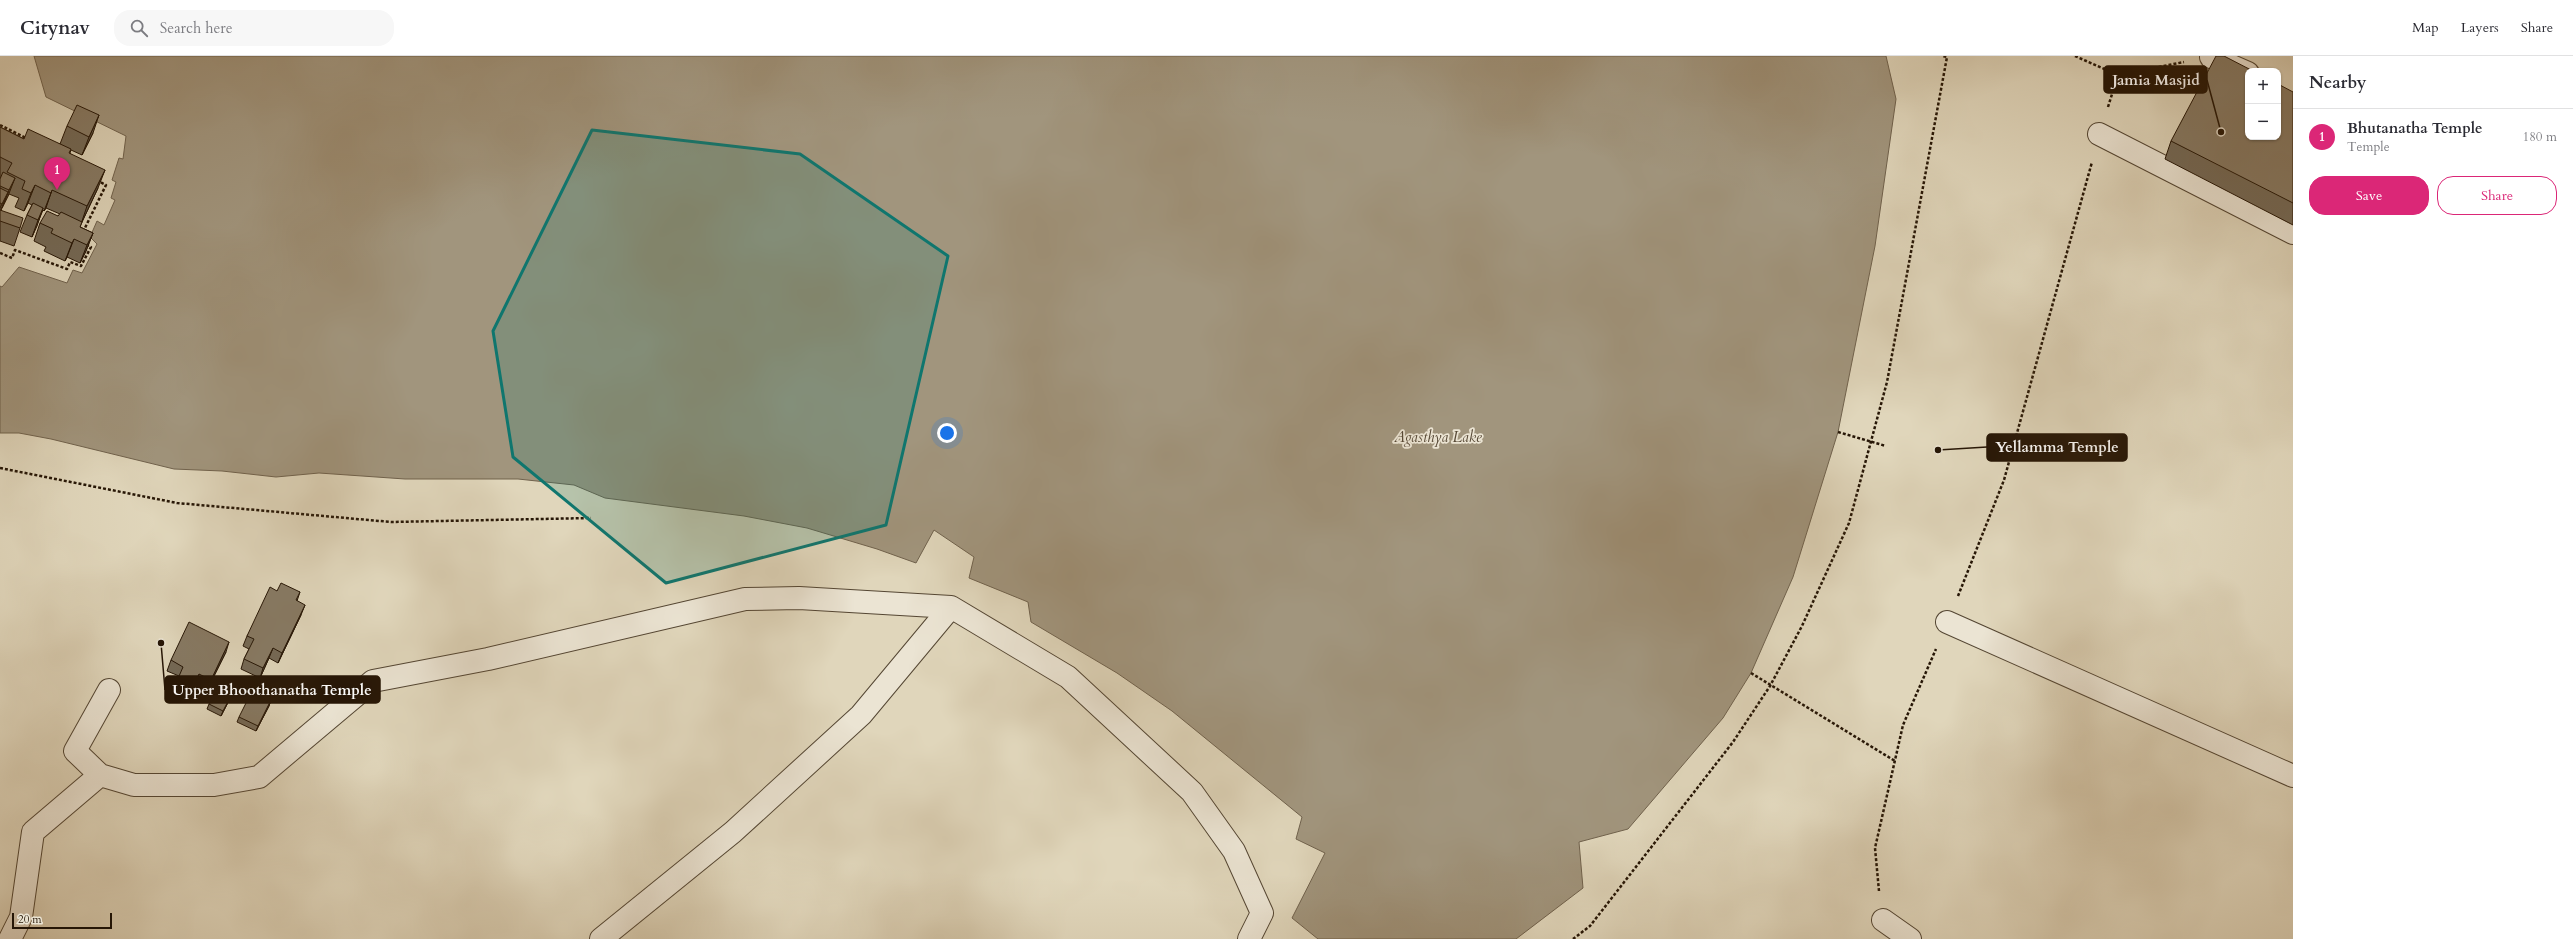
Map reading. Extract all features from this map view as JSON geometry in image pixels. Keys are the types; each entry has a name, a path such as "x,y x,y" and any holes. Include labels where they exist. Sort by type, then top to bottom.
{"street":[{"path":"2211,57 2245,72"},
{"path":"2099,134 2293,233"},
{"path":"109,690 76,751 100,775 134,785 214,785 259,777 373,681 488,659 746,599 799,598 950,607 1068,677 1192,792 1234,851 1262,913 1249,939"},
{"path":"601,939 733,832 862,715 950,607"},
{"path":"1947,622 2293,776"},
{"path":"10,939 20,916 33,832 100,775"},
{"path":"1883,920 1910,939"}],"path":[{"path":"1573,939 1590,926 1667,830 1734,742 1770,686 1802,626 1849,523 1887,382 1947,57 1942,56"},
{"path":"2075,56 2118,75 2211,57"},
{"path":"1883,920 1875,848 1903,725 1947,622 2004,480 2099,134 2118,75"},
{"path":"0,125 33,141"},
{"path":"82,234 106,185 91,178"},
{"path":"0,253 12,258 16,250 67,269 70,262 81,266 91,247 79,241"},
{"path":"1838,432 1871,440 1886,446"},
{"path":"0,468 177,503 391,522 591,518"},
{"path":"1751,673 1895,761"}],"highlighted area":[{"path":"592,130 800,154 948,256 925,350 886,525 666,583 513,457 493,331"}],"water":[{"name":"Agasthya Lake","path":"34,56 1886,56 1896,99 1875,246 1838,432 1793,577 1751,673 1723,718 1628,829 1579,842 1583,888 1516,939 1318,939 1292,918 1325,853 1296,839 1302,817 1172,711 1117,673 1031,622 1028,602 969,578 974,557 934,530 916,563 877,549 807,528 744,516 605,498 574,485 518,479 405,479 319,473 276,477 222,471 174,469 51,439 19,433 0,433 0,286 2,287 19,267 67,283 73,270 82,273 97,244 90,237 97,221 104,225 115,200 111,198 116,182 112,180 119,158 123,159 126,136 46,97"}],"building":[{"path":"2216,56 2224,56 2247,68 2245,68 2245,140 2281,140 2281,86 2293,92 2293,203 2171,141"},
{"path":"77,105 99,115 89,137 67,126"},
{"path":"0,127 24,139 28,129 71,149 69,153 105,170 87,206 52,190 51,193 35,185 31,193 22,189 25,181 7,172 12,163 0,157"},
{"path":"3,172 15,178 9,190 0,186 0,179"},
{"path":"0,188 8,192 2,204 0,203"},
{"path":"33,203 43,208 38,220 27,215"},
{"path":"0,210 23,218 20,228 0,221"},
{"path":"47,211 58,216 61,212 82,222 80,227 93,233 87,245 74,239 72,243 51,233 53,229 40,223"},
{"path":"281,583 300,592 296,600 305,605 282,653 273,648 263,668 244,659 254,639 247,636 270,587 277,591"},
{"path":"189,622 229,642 211,680 199,674 191,691 176,683 183,667 171,660"},
{"path":"220,679 236,686 223,711 209,704"},
{"path":"252,691 271,700 258,726 239,717"}],"place":[{"name":"Jamia Masjid","path":"2221,132"},
{"name":"Bhutanatha Temple","path":"57,190"},
{"name":"Yellamma Temple","path":"1938,450"},
{"name":"Upper Bhoothanatha Temple","path":"161,643"}]}
